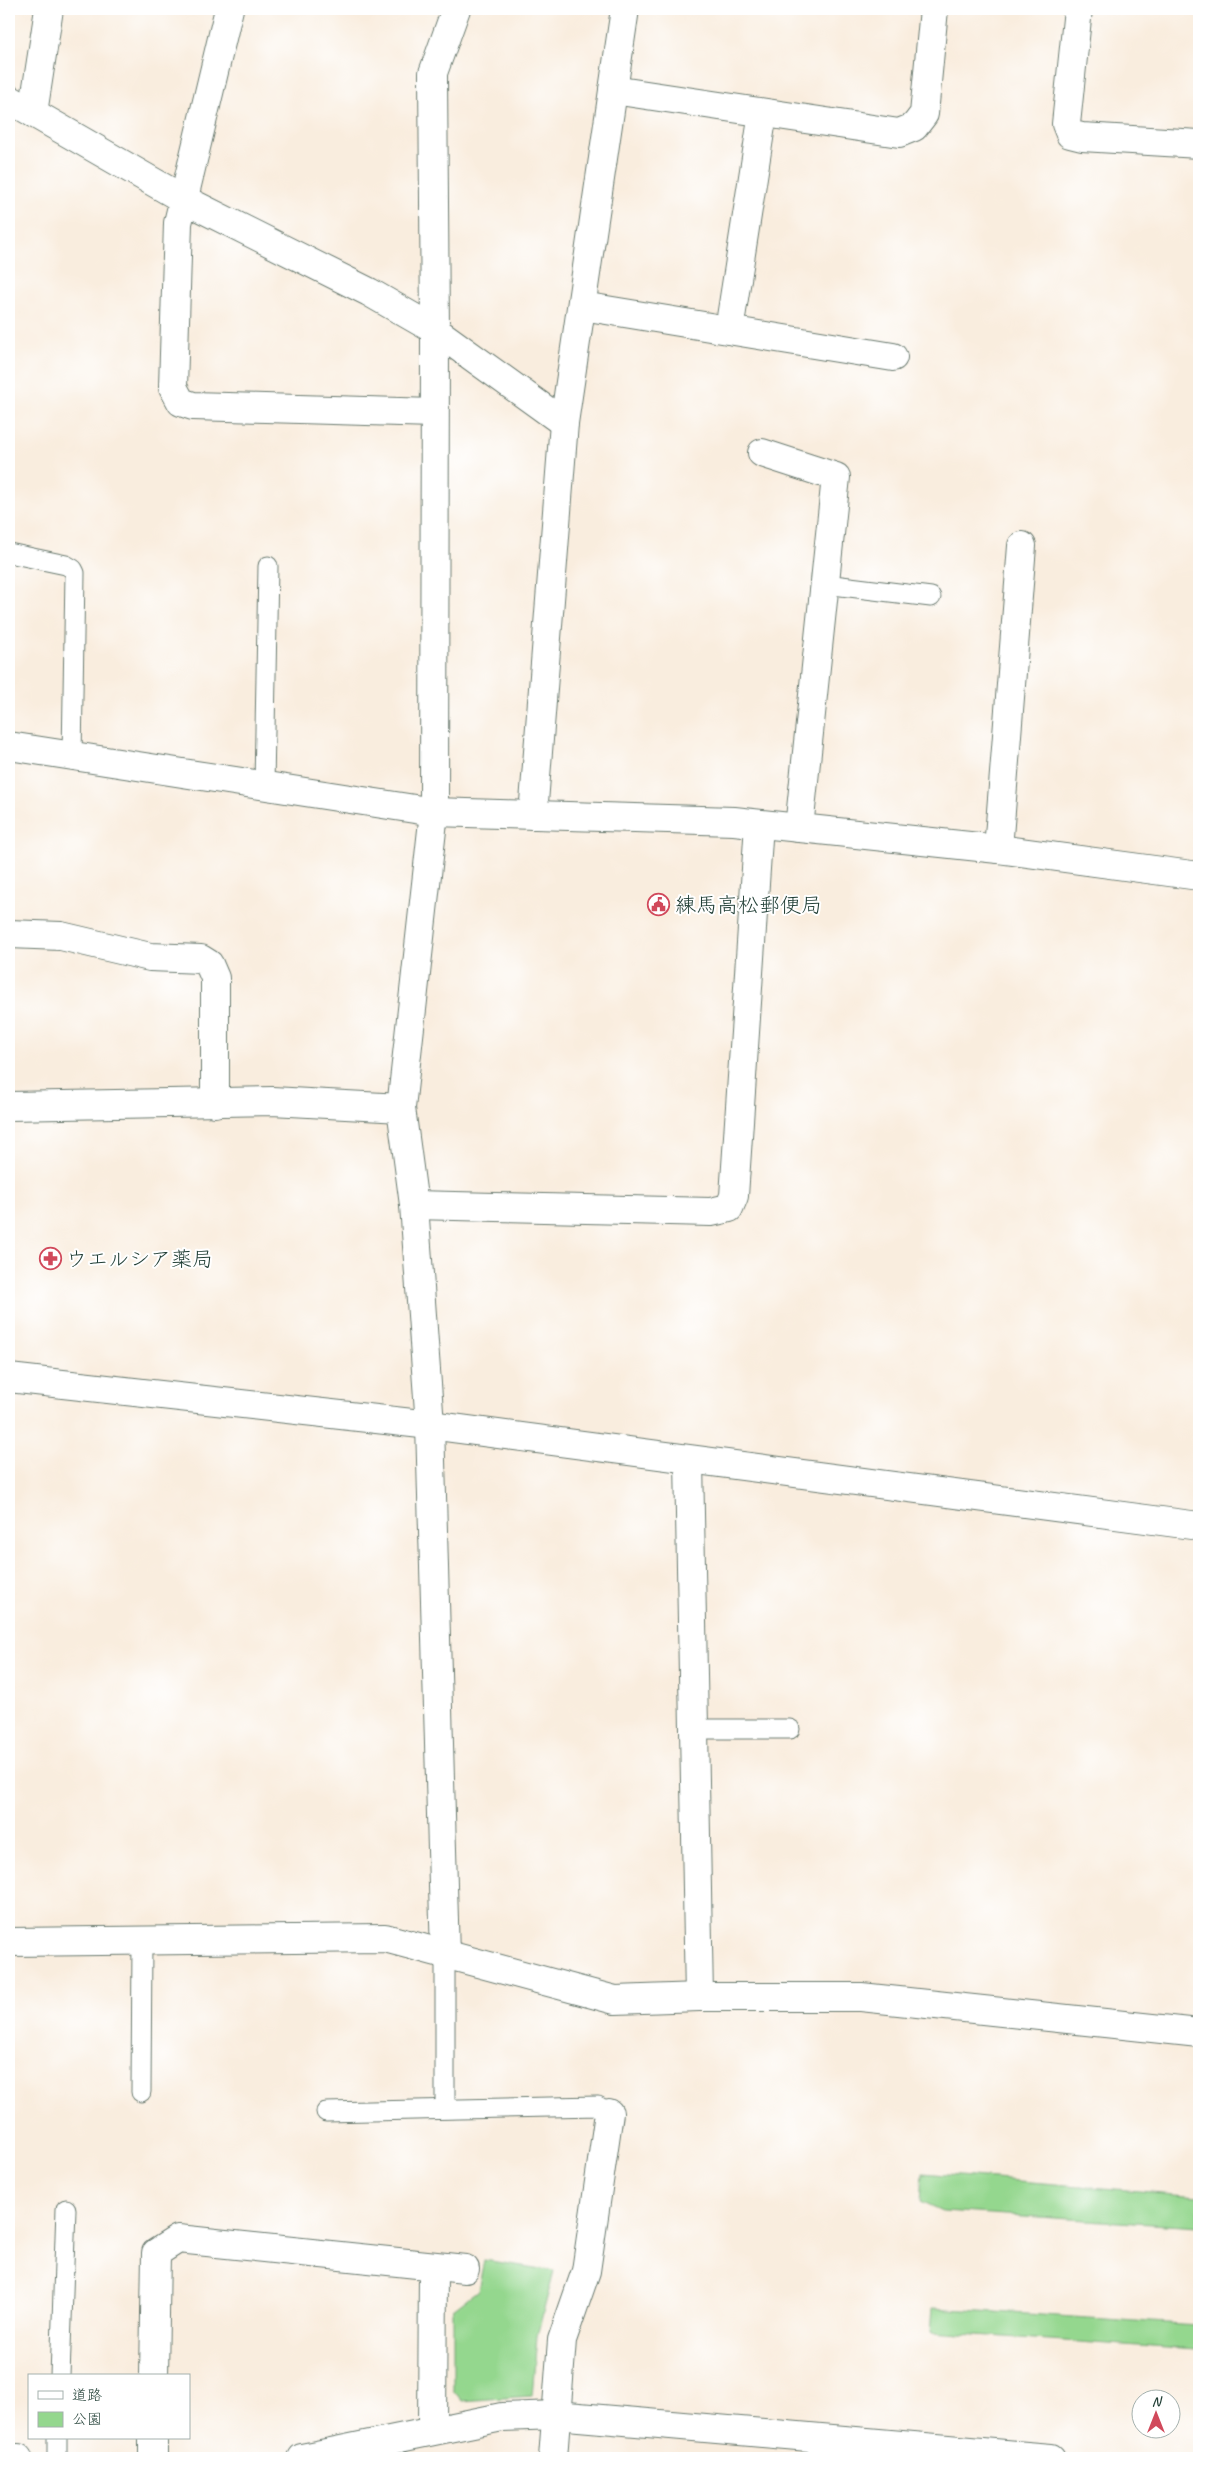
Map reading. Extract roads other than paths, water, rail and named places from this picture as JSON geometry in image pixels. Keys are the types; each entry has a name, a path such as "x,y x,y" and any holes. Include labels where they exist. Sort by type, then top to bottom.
{"street":[{"path":"33,113 49,9"},
{"path":"229,9 178,223 173,387 181,402 193,406 434,413"},
{"path":"445,1956 430,1425 414,1205 401,1108 434,812 435,330 433,73 456,9"},
{"path":"533,816 564,423 625,9"},
{"path":"613,90 898,134 914,127 924,114 934,9"},
{"path":"1078,9 1066,124 1070,134 1082,138 1199,144"},
{"path":"9,99 183,199 369,292 435,330 564,423"},
{"path":"729,330 762,113"},
{"path":"582,306 893,358"},
{"path":"762,453 836,477 799,828"},
{"path":"998,849 1022,546"},
{"path":"9,746 434,812 759,824 998,849 1199,876"},
{"path":"414,1205 710,1212 729,1208 734,1196 759,824"},
{"path":"9,934 61,936 150,957 201,959 209,964 215,978 215,1103"},
{"path":"9,1106 272,1101 401,1108"},
{"path":"9,1378 430,1425 1199,1526"},
{"path":"689,1460 699,1997"},
{"path":"9,1942 386,1938 445,1956 615,2000 699,1997 861,1997 1199,2033"},
{"path":"554,2458 562,2340 586,2271 609,2113"},
{"path":"154,2374 156,2253 178,2239 464,2269"},
{"path":"432,2430 433,2266"},
{"path":"302,2458 502,2417 556,2416 1050,2458"},
{"path":"153,2440 153,2458"},
{"path":"9,2458 18,2458"}],"lane":[{"path":"9,554 66,565 73,569 75,573 72,756"},
{"path":"264,786 268,566"},
{"path":"825,584 930,597"},
{"path":"694,1729 790,1730"},
{"path":"141,2092 142,1941"},
{"path":"444,2108 445,1956"},
{"path":"326,2112 598,2106 609,2113"},
{"path":"60,2374 66,2209"},
{"path":"57,2440 57,2458"}],"place":[{"name":"練馬高松郵便局","path":"659,905"},
{"name":"ウエルシア薬局","path":"50,1259"}]}
